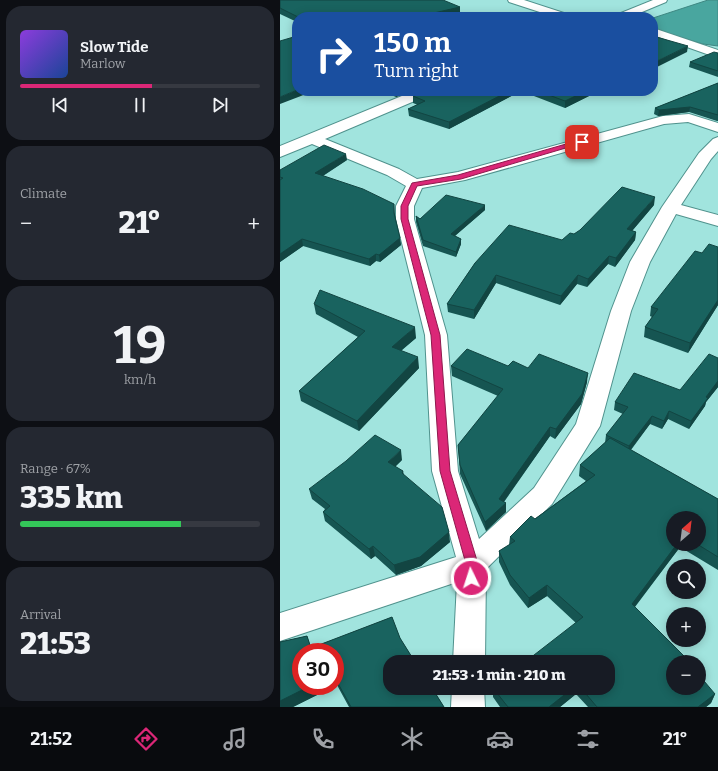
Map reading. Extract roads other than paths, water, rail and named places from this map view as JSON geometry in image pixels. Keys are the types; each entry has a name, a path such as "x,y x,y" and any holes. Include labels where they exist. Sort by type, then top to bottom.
{"street":[{"path":"513,0 550,12"},
{"path":"632,12 662,0"},
{"path":"658,33 718,54"},
{"path":"280,152 414,96"},
{"path":"312,139 393,172 415,184 459,177 663,120 689,118 718,128"},
{"path":"280,627 472,564 543,496 588,426 621,311 640,262 671,207 705,156 718,142"},
{"path":"415,184 405,206 405,219 436,335 445,471 472,564 469,655"},
{"path":"671,207 718,221"},
{"path":"468,695 468,707"}],"water":[{"path":"708,0 718,0 718,46 703,44 658,30 658,16"}]}
